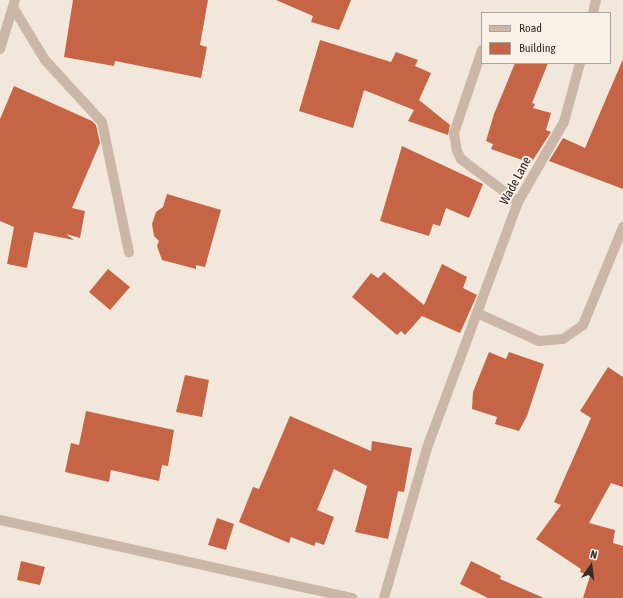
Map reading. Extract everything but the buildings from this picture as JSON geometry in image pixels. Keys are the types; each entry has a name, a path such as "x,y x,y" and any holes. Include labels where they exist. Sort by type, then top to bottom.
{"street":[{"path":"593,12 596,0"},
{"path":"0,49 14,4"},
{"path":"14,4 45,60 102,122 129,252"},
{"path":"481,53 454,133 457,151 461,159 518,202"},
{"name":"Wade Lane","path":"384,598 427,448 518,202 564,122 580,64"},
{"path":"477,313 539,341 563,339 583,325 623,227"},
{"path":"0,520 352,598"}]}
